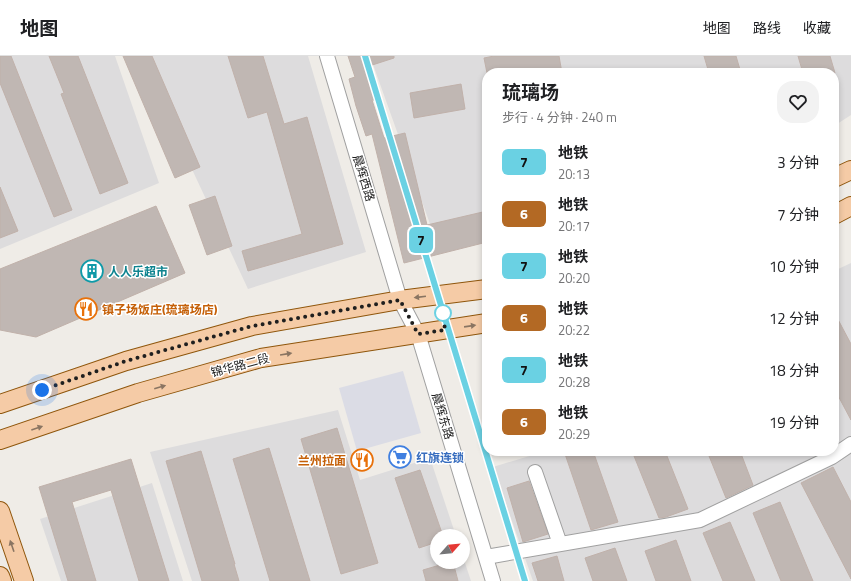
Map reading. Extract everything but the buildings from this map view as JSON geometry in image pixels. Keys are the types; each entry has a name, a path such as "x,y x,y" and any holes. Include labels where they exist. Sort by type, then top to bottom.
{"main road":[{"path":"839,176 851,170"},
{"path":"839,212 851,206"},
{"path":"0,404 126,361 252,326 400,300 482,290"},
{"name":"锦华路二段","path":"0,440 138,393 261,358 482,324"},
{"path":"0,511 24,581"},
{"path":"0,576 2,581"}],"street":[{"name":"晨辉西路","path":"327,56 400,300"},
{"name":"晨辉东路","path":"400,300 418,334 493,581"},
{"path":"839,452 851,444"},
{"path":"486,557 700,520 833,456"},
{"path":"535,472 560,544"}],"shaded area":[{"path":"0,56 115,56 159,183 0,249"},
{"path":"139,56 308,56 366,252 248,289"},
{"path":"370,56 851,56 851,115 839,123 839,68 482,68 482,241 440,252"},
{"path":"851,263 851,581 533,581 493,467 529,456 839,456 839,269"},
{"path":"403,371 421,433 357,451 339,388"},
{"path":"338,410 360,480 430,458 454,529 430,529 430,569 467,569 471,581 192,581 150,452"},
{"path":"152,483 183,581 61,581 40,519"}],"metro line":[{"name":"7","path":"365,56 482,440"},
{"name":"7","path":"487,456 525,581"}],"place":[{"name":"人人乐超市","path":"92,271"},
{"name":"镇子场饭庄(琉璃场店)","path":"86,309"},
{"name":"红旗连锁","path":"400,457"},
{"name":"兰州拉面","path":"362,460"}],"route":[{"path":"42,390 126,361 252,326 400,300 418,334 445,330 443,313"}]}
